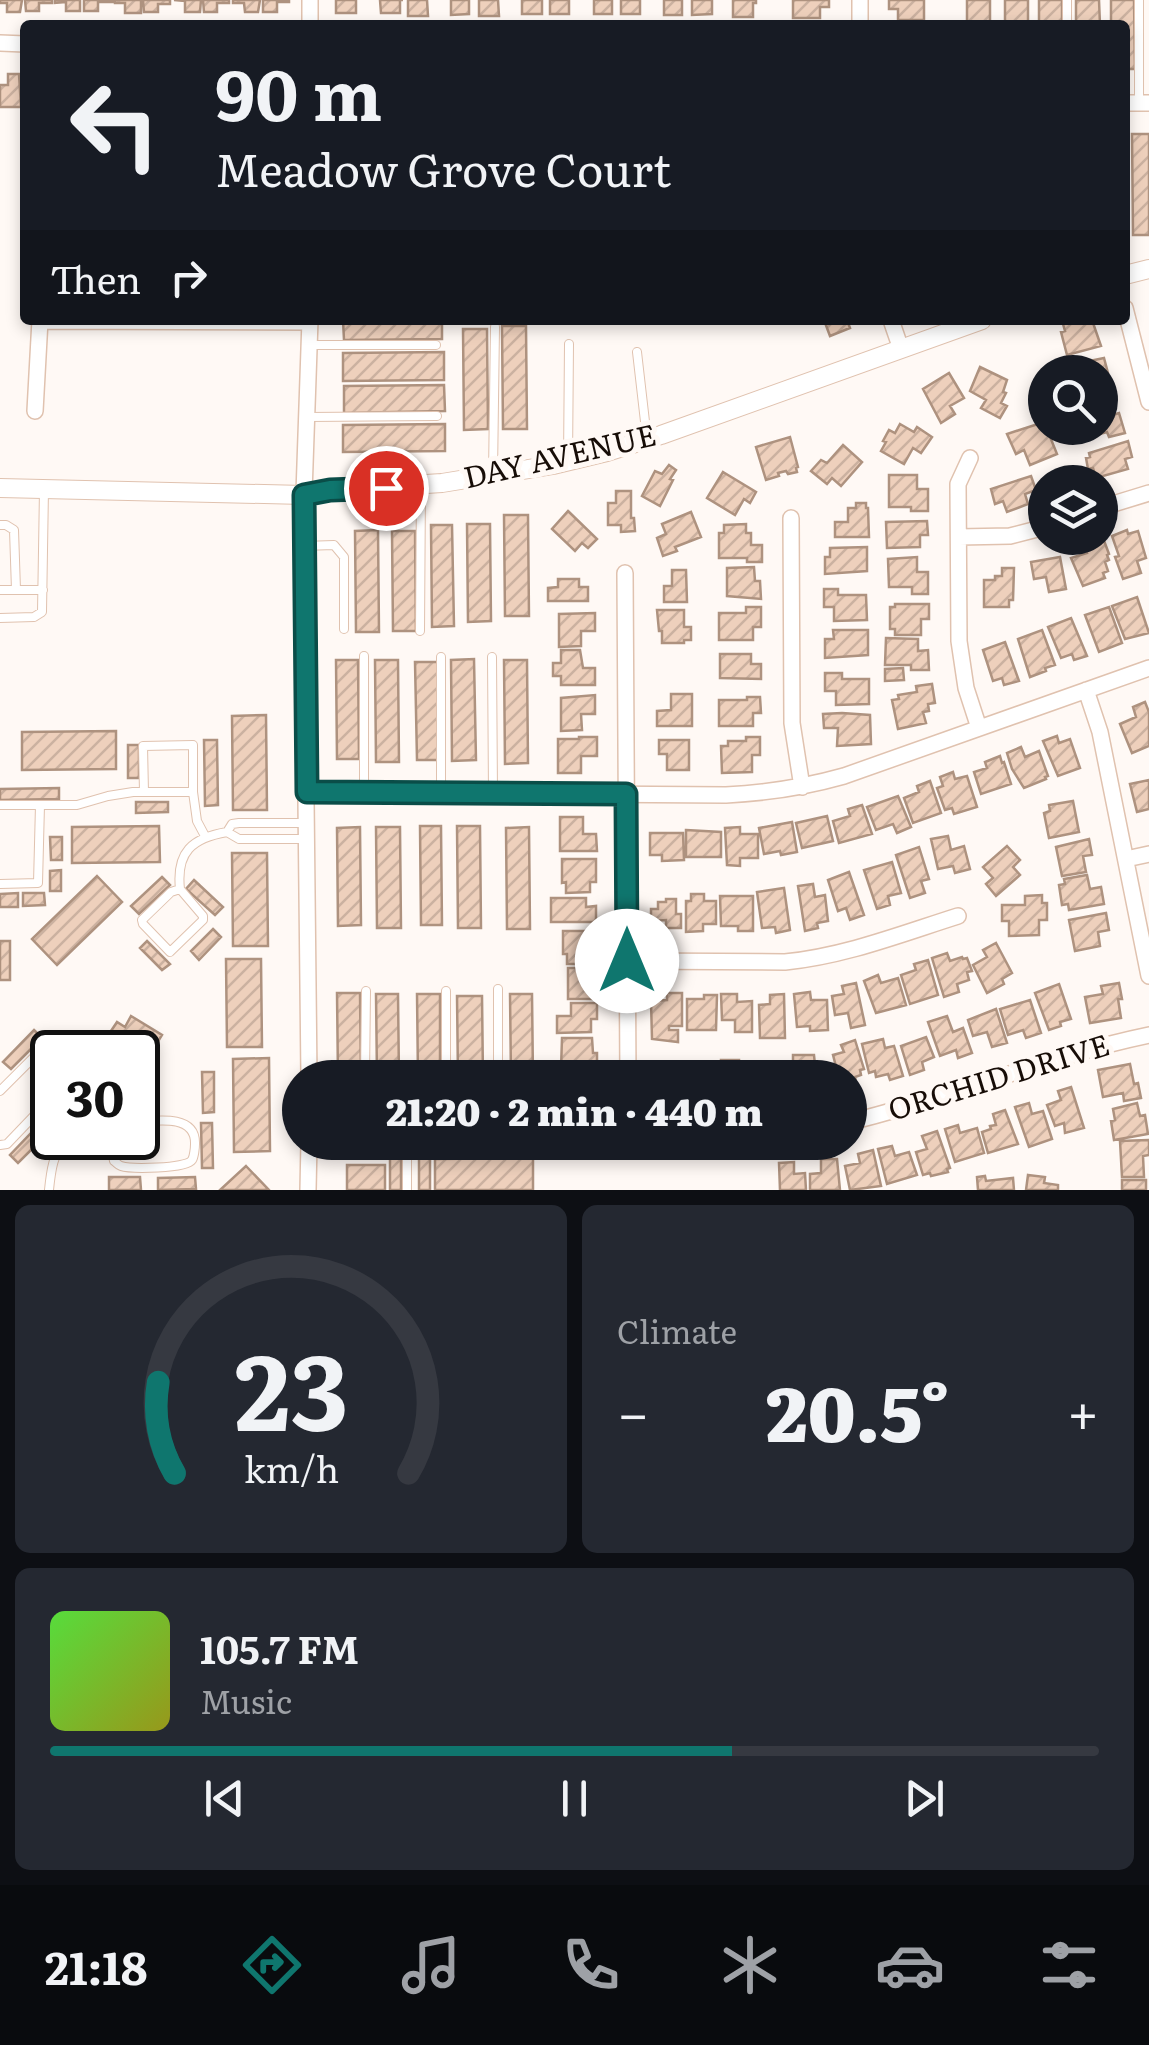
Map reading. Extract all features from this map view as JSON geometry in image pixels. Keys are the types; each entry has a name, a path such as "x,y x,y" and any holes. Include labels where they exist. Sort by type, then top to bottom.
{"street":[{"path":"35,411 40,325"},
{"path":"309,1060 304,495 310,325"},
{"path":"893,325 902,349"},
{"name":"DAY AVENUE","path":"0,488 304,495 493,474 568,461 648,440 968,325"},
{"path":"1129,325 1149,402"},
{"path":"970,458 958,484 961,664 980,728"},
{"path":"1118,502 1149,493"},
{"path":"792,518 792,723 802,787"},
{"path":"959,537 1028,532"},
{"path":"625,572 628,1060"},
{"path":"307,792 744,794 802,787 844,776 1149,668"},
{"path":"1086,690 1100,732 1149,976"},
{"path":"1126,859 1149,854"},
{"path":"627,961 811,959 958,916"},
{"name":"ORCHID DRIVE","path":"867,1118 1083,1050 1149,1035"},
{"path":"308,1190 309,1160"}],"lane":[{"path":"1138,104 1139,0"},
{"path":"493,474 495,327"},
{"path":"309,345 436,344"},
{"path":"568,461 570,344"},
{"path":"637,352 648,440"},
{"path":"307,417 437,416"},
{"path":"420,631 421,485"},
{"path":"0,618 34,617 42,612 44,489"},
{"path":"0,525 14,530 16,590"},
{"path":"304,546 334,546 344,557 344,629"},
{"path":"0,590 43,590"},
{"path":"364,656 364,793"},
{"path":"441,657 441,793"},
{"path":"492,657 493,793"},
{"path":"144,792 143,746 194,745 193,792 197,821 205,836"},
{"path":"0,805 77,805 108,796 193,792"},
{"path":"0,884 38,884 40,805"},
{"path":"226,832 239,822 308,831"},
{"path":"180,889 171,892 142,920 170,952 203,920 180,889 180,864 196,841 226,832 239,839 308,831"},
{"path":"498,989 498,1060"},
{"path":"446,991 446,1060"},
{"path":"366,992 366,1060"},
{"path":"0,1091 30,1061"},
{"path":"0,1145 7,1144 30,1120"},
{"path":"114,1160 122,1167 176,1167 193,1160 195,1132 189,1125 160,1122"},
{"path":"50,1190 53,1160"},
{"path":"407,1190 408,1160"}],"building":[{"path":"0,0 22,0 20,12 7,12 7,3"},
{"path":"25,0 52,3 39,3 39,11 26,11"},
{"path":"55,0 80,0 80,11 66,11 66,2"},
{"path":"84,0 113,2 98,2 98,11 84,11"},
{"path":"115,0 141,0 141,13 125,13 125,3"},
{"path":"143,0 170,0 170,4 158,4 158,12 144,12"},
{"path":"174,0 201,0 200,12 185,12 185,1"},
{"path":"203,0 229,3 217,3 217,12 204,12"},
{"path":"233,0 260,0 258,12 245,12 244,3"},
{"path":"263,0 289,2 277,2 277,12 263,12"},
{"path":"336,0 356,0 356,13 336,13"},
{"path":"380,0 400,0 400,13 381,13"},
{"path":"408,0 427,0 428,16 408,16"},
{"path":"451,0 469,0 469,14 451,15"},
{"path":"479,0 498,0 499,16 479,16"},
{"path":"522,0 542,0 542,14 522,14"},
{"path":"550,0 569,0 569,14 550,14"},
{"path":"594,0 612,0 612,14 594,14"},
{"path":"621,0 640,0 640,14 621,14"},
{"path":"664,0 682,0 682,15 664,15"},
{"path":"692,0 712,0 712,14 692,15"},
{"path":"733,0 756,0 753,17 733,17"},
{"path":"793,0 829,0 829,7 820,7 820,18 793,18"},
{"path":"889,0 924,0 924,20 898,20 898,9 889,9"},
{"path":"967,0 990,0 990,20 967,20"},
{"path":"1005,0 1028,0 1028,20 1005,20"},
{"path":"1039,0 1062,0 1062,20 1039,20"},
{"path":"1076,0 1099,0 1100,20 1076,20"},
{"path":"1111,0 1134,0 1135,69 1130,69 1130,20 1111,20"},
{"path":"8,74 19,74 20,107 0,107 0,85 8,85"},
{"path":"1132,134 1149,134 1149,235 1133,235"},
{"path":"343,325 442,325 442,339 344,340"},
{"path":"826,325 849,325 850,328 830,336"},
{"path":"1063,325 1094,325 1101,346 1067,355 1061,332 1065,331"},
{"path":"502,326 526,326 527,429 503,429"},
{"path":"463,329 487,329 488,429 464,430"},
{"path":"444,352 444,380 343,381 343,353"},
{"path":"980,367 1007,380 1001,403 1007,406 1000,418 981,408 986,400 970,391"},
{"path":"949,373 964,398 950,406 955,414 941,423 923,389"},
{"path":"444,385 445,411 344,413 344,386"},
{"path":"1118,413 1119,413 1125,433 1118,435"},
{"path":"445,424 445,451 343,452 343,425"},
{"path":"900,424 914,432 917,427 932,437 921,453 913,448 904,464 881,451 889,430 895,433"},
{"path":"1028,427 1028,445 1053,445 1057,454 1030,465 1024,450 1016,454 1007,434"},
{"path":"790,437 797,472 778,473 779,476 766,480 756,447"},
{"path":"1128,441 1132,457 1125,459 1128,469 1118,472 1118,465 1087,465 1089,453"},
{"path":"843,445 862,462 841,486 832,478 827,484 811,471 821,460 827,463"},
{"path":"669,465 676,470 660,506 642,496 655,471 662,474"},
{"path":"723,472 756,492 750,503 744,499 735,515 707,498"},
{"path":"889,475 917,475 917,489 928,489 928,511 889,507"},
{"path":"1028,477 1028,504 1007,512 1003,501 995,504 991,489"},
{"path":"616,491 631,491 635,531 621,532 621,525 608,525 608,503 616,503"},
{"path":"856,503 866,503 868,508 869,537 835,537 835,522 848,522 848,508 856,508"},
{"path":"568,511 597,539 588,548 582,543 575,551 552,529"},
{"path":"691,512 701,537 663,556 657,538 666,534 662,524"},
{"path":"504,515 528,515 529,616 505,616"},
{"path":"927,521 928,535 920,535 920,547 887,548 886,522"},
{"path":"467,524 490,524 491,621 468,622"},
{"path":"746,524 751,545 762,545 762,562 719,558 719,533 724,533 724,525"},
{"path":"431,525 452,525 454,626 432,627"},
{"path":"378,530 379,632 356,632 355,531"},
{"path":"392,531 415,531 416,631 393,631"},
{"path":"1138,531 1146,558 1137,561 1141,573 1123,579 1115,557 1119,556 1118,534"},
{"path":"867,547 867,571 825,574 825,557 830,557 830,548"},
{"path":"1107,555 1105,578 1083,586 1071,558"},
{"path":"917,557 917,572 928,572 928,594 912,594 912,587 889,587 888,559"},
{"path":"1060,557 1066,589 1049,592 1046,577 1034,579 1031,562"},
{"path":"754,567 761,599 727,596 727,568"},
{"path":"1002,568 1014,568 1013,600 1009,600 1009,607 984,607 984,580 1002,576"},
{"path":"672,570 686,570 687,602 664,602 664,586 672,586"},
{"path":"558,579 579,579 579,587 588,587 588,601 548,601 548,588 558,587"},
{"path":"824,589 838,589 838,595 866,595 867,620 834,621 834,607 824,607"},
{"path":"1137,597 1149,633 1125,639 1112,606"},
{"path":"929,604 929,619 921,619 921,635 895,635 895,629 890,629 890,607"},
{"path":"746,607 761,607 761,627 753,627 753,640 719,640 719,613 746,613"},
{"path":"1109,607 1122,643 1099,652 1085,615"},
{"path":"657,610 684,610 684,627 691,627 691,640 662,643"},
{"path":"595,613 595,631 581,631 581,646 559,647 559,614"},
{"path":"1071,618 1087,656 1074,660 1072,654 1061,658 1048,627"},
{"path":"833,630 868,630 868,655 825,658 825,639 834,639"},
{"path":"1042,630 1055,665 1030,677 1018,639"},
{"path":"886,638 918,639 918,651 928,650 929,670 885,665"},
{"path":"1005,642 1019,681 1004,685 1002,678 993,681 983,650"},
{"path":"561,650 580,650 583,668 595,668 595,685 561,685 561,676 553,676 553,663 561,663"},
{"path":"720,654 751,654 751,664 761,664 761,679 720,678"},
{"path":"474,659 476,760 452,761 451,660"},
{"path":"336,660 358,660 359,759 337,759"},
{"path":"375,660 398,660 399,762 376,762"},
{"path":"504,660 527,660 528,763 505,764"},
{"path":"415,662 438,662 439,760 417,760"},
{"path":"903,668 904,680 885,681 885,669"},
{"path":"825,673 842,673 842,679 869,679 869,704 836,705 836,691 825,691"},
{"path":"932,684 935,703 928,704 929,711 923,712 926,723 898,729 892,700 917,692 916,686"},
{"path":"671,694 692,694 692,726 657,726 657,711 671,710"},
{"path":"595,695 595,714 581,714 582,730 561,731 561,698"},
{"path":"760,697 761,713 753,713 753,726 719,726 719,700"},
{"path":"1145,702 1149,712 1149,746 1132,753 1120,724 1136,717 1133,707"},
{"path":"823,714 870,715 871,744 837,746 838,728 824,728"},
{"path":"266,715 267,810 233,810 232,716"},
{"path":"116,731 116,769 22,770 22,732"},
{"path":"1057,736 1059,743 1070,739 1080,768 1058,776 1043,741"},
{"path":"597,737 597,756 581,756 581,773 558,773 558,739"},
{"path":"746,737 760,737 760,755 752,755 752,772 722,773 721,746 728,746 728,741 746,741"},
{"path":"204,740 217,740 218,805 205,806"},
{"path":"659,740 689,740 689,770 667,770 667,754 659,754"},
{"path":"128,745 139,745 139,778 128,778"},
{"path":"1021,747 1025,757 1039,751 1048,776 1024,788 1007,753"},
{"path":"1000,756 1011,784 981,794 974,772 987,768 985,762"},
{"path":"953,772 955,779 967,776 977,807 954,814 952,808 945,810 937,788 943,786 940,777"},
{"path":"1149,780 1149,809 1137,812 1130,784"},
{"path":"930,781 941,813 913,823 904,798 919,792 917,786"},
{"path":"59,788 59,799 0,800 0,789"},
{"path":"898,796 911,827 897,833 893,824 876,830 867,807"},
{"path":"1073,801 1079,832 1049,838 1044,813 1050,811 1049,805"},
{"path":"136,802 168,802 168,812 136,813"},
{"path":"862,805 872,834 839,843 833,821 850,816 848,809"},
{"path":"827,816 833,841 802,848 796,823"},
{"path":"560,817 583,817 583,834 596,834 597,851 560,851"},
{"path":"792,822 797,852 764,854 759,828"},
{"path":"159,826 160,862 72,863 72,827"},
{"path":"420,826 441,826 442,925 421,925"},
{"path":"457,826 480,826 481,928 458,928"},
{"path":"360,827 361,925 338,926 337,828"},
{"path":"376,827 400,827 401,928 377,928"},
{"path":"529,827 530,929 507,929 506,828"},
{"path":"740,827 740,834 758,834 758,858 740,858 740,866 727,865 725,828"},
{"path":"686,830 721,832 721,857 686,857"},
{"path":"650,833 683,833 684,860 662,861 662,855 650,855"},
{"path":"948,836 951,850 964,846 970,869 955,873 953,866 938,869 931,839"},
{"path":"50,837 62,837 62,860 51,860"},
{"path":"1089,839 1092,855 1083,856 1086,872 1062,876 1056,847"},
{"path":"1007,846 1020,860 1013,867 1020,875 996,896 986,884 993,878 983,867"},
{"path":"919,847 929,879 921,881 925,893 910,898 896,855"},
{"path":"232,853 267,853 268,946 233,946"},
{"path":"562,859 596,859 596,882 590,882 590,892 566,893"},
{"path":"892,862 901,893 888,896 890,905 877,909 864,870"},
{"path":"61,870 61,891 50,891 50,871"},
{"path":"849,872 864,915 850,920 846,908 838,911 828,880"},
{"path":"1087,875 1090,889 1101,887 1104,904 1069,910 1068,904 1062,905 1059,885 1065,884 1064,879"},
{"path":"97,876 122,902 57,965 32,939"},
{"path":"162,877 170,885 139,914 131,906"},
{"path":"194,880 223,907 215,915 186,889"},
{"path":"813,884 815,897 825,895 828,921 805,931 798,886"},
{"path":"784,888 790,930 776,933 775,927 762,928 757,892"},
{"path":"18,893 18,907 0,907 0,894"},
{"path":"23,893 44,893 45,905 23,906"},
{"path":"691,894 704,894 704,901 716,901 716,924 703,924 703,931 686,932 686,901 691,901"},
{"path":"1042,895 1042,903 1047,903 1047,920 1039,920 1039,935 1009,936 1009,921 1002,921 1002,905 1025,905 1025,896"},
{"path":"720,896 753,896 753,931 721,926"},
{"path":"551,898 586,898 586,907 596,906 596,922 551,922"},
{"path":"676,899 681,928 666,928 666,920 651,921 651,909 658,909 658,902"},
{"path":"1106,913 1109,930 1098,932 1100,946 1075,951 1069,920"},
{"path":"213,929 221,937 199,960 191,951"},
{"path":"563,931 597,931 597,954 591,954 591,964 567,964"},
{"path":"0,941 10,941 10,980 0,980"},
{"path":"147,941 170,964 162,970 140,948"},
{"path":"996,943 1012,973 1002,979 1004,984 987,993 973,965 987,957 983,950"},
{"path":"947,953 950,961 967,958 972,971 967,972 969,980 957,984 959,992 944,997 932,958"},
{"path":"226,959 261,959 262,1047 227,1047"},
{"path":"928,960 938,995 910,1004 901,975 916,970 914,964"},
{"path":"568,968 589,968 589,979 598,979 598,999 568,999"},
{"path":"878,975 881,983 898,978 906,1005 876,1013 864,981"},
{"path":"856,983 865,1025 851,1028 848,1013 835,1015 832,996 844,994 842,986"},
{"path":"1119,983 1121,1018 1090,1023 1085,997 1103,994 1101,986"},
{"path":"1059,984 1071,1019 1049,1030 1035,993"},
{"path":"810,992 811,1000 827,1000 828,1030 797,1027 794,994"},
{"path":"337,993 360,993 361,1060 338,1060"},
{"path":"667,993 682,993 682,1026 669,1026 669,1030 678,1030 678,1042 652,1039 651,1001 667,1000"},
{"path":"376,994 398,994 399,1060 377,1060"},
{"path":"417,994 440,994 440,1060 418,1060"},
{"path":"510,994 532,994 533,1060 511,1060"},
{"path":"721,994 737,994 737,1002 752,1001 752,1032 735,1032 735,1020 722,1020"},
{"path":"784,994 785,1038 760,1038 759,1005 770,1004 770,995"},
{"path":"704,995 717,995 716,1030 687,1030 687,999 704,999"},
{"path":"457,996 482,996 483,1060 458,1060"},
{"path":"1030,1000 1041,1033 1026,1038 1023,1030 1008,1035 1000,1009"},
{"path":"571,1003 597,1003 597,1019 591,1019 591,1032 557,1033 557,1016 571,1016"},
{"path":"996,1009 1007,1043 992,1047 987,1032 973,1036 968,1020"},
{"path":"131,1016 154,1030 112,1030 117,1022 125,1027"},
{"path":"947,1016 953,1032 963,1028 972,1053 958,1058 956,1050 940,1056 928,1022"},
{"path":"30,1034 30,1050 11,1069 3,1062"},
{"path":"926,1037 934,1057 922,1062 924,1070 910,1075 901,1046"},
{"path":"562,1038 592,1038 597,1060 561,1060"},
{"path":"883,1039 885,1048 894,1046 903,1076 890,1080 888,1074 876,1077 875,1071 869,1073 862,1044"},
{"path":"855,1040 861,1060 834,1060 833,1055 844,1052 841,1045"},
{"path":"793,1055 814,1055 814,1060 793,1060"},
{"path":"269,1058 270,1151 234,1152 233,1059"},
{"path":"1130,1064 1141,1098 1124,1101 1123,1093 1103,1097 1098,1070"},
{"path":"202,1072 214,1072 214,1112 203,1113"},
{"path":"1071,1087 1084,1128 1065,1133 1064,1123 1055,1126 1047,1105 1061,1100 1058,1091"},
{"path":"1029,1103 1032,1114 1043,1111 1052,1139 1029,1147 1015,1107"},
{"path":"1137,1103 1140,1116 1145,1115 1148,1134 1114,1140 1113,1109"},
{"path":"1005,1110 1018,1144 988,1153 982,1132 996,1125 993,1114"},
{"path":"201,1123 212,1123 213,1168 202,1168"},
{"path":"958,1125 960,1133 977,1128 984,1153 955,1162 945,1129"},
{"path":"937,1131 950,1168 948,1172 923,1175 916,1152 927,1149 922,1136"},
{"path":"30,1134 30,1151 18,1163 10,1155"},
{"path":"1149,1140 1149,1155 1143,1156 1144,1177 1122,1177 1120,1141"},
{"path":"892,1146 895,1156 909,1152 917,1175 887,1184 878,1149"},
{"path":"873,1150 881,1186 850,1190 845,1166 867,1160 867,1152"},
{"path":"390,1160 401,1160 401,1190 390,1190"},
{"path":"419,1160 430,1160 430,1190 419,1190"},
{"path":"435,1160 533,1160 533,1190 435,1190"},
{"path":"821,1160 837,1160 840,1190 810,1190 810,1174 821,1173"},
{"path":"794,1162 794,1174 805,1173 806,1190 780,1190 779,1163"},
{"path":"347,1165 385,1165 385,1190 347,1190"},
{"path":"246,1166 269,1190 220,1190"},
{"path":"1028,1175 1045,1177 1044,1183 1058,1185 1058,1190 1026,1190"},
{"path":"985,1176 986,1181 1013,1178 1014,1190 978,1190 977,1177"},
{"path":"109,1177 140,1177 141,1190 109,1190"},
{"path":"195,1177 196,1189 158,1190 158,1178"},
{"path":"1122,1180 1146,1180 1146,1190 1122,1190"}],"route":[{"path":"386,488 304,495 307,792 626,794 627,961"}]}
